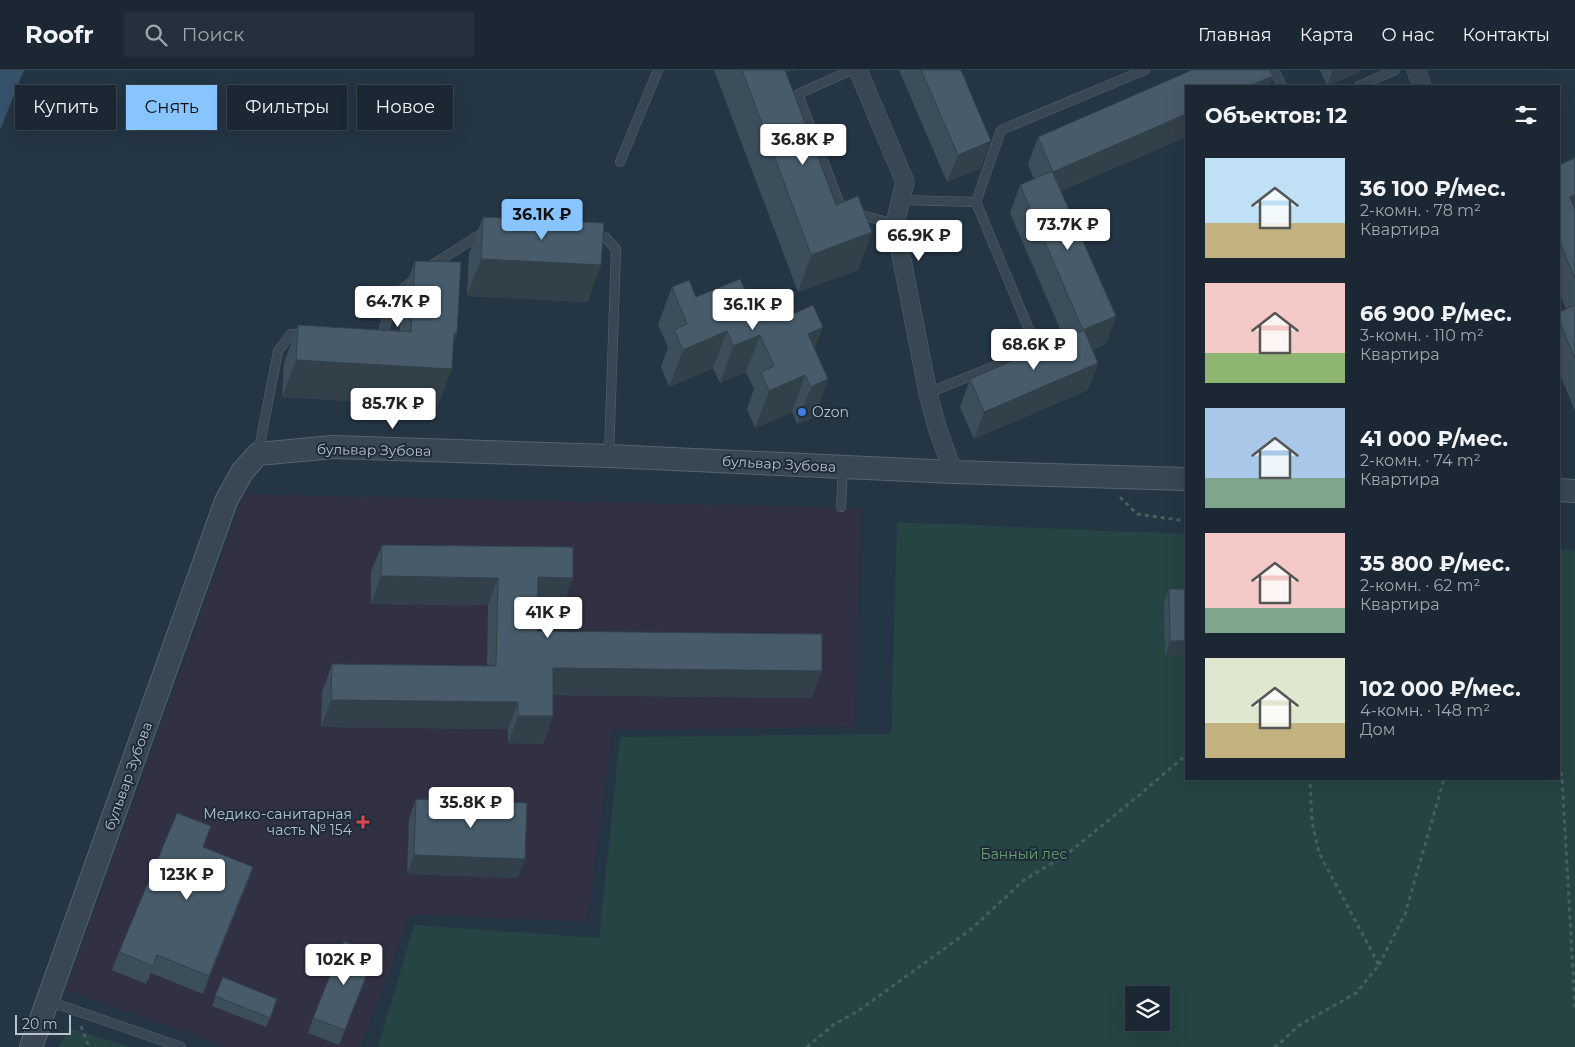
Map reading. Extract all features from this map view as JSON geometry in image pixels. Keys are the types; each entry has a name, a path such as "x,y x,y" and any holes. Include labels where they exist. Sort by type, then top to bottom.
{"street":[{"path":"858,70 905,182 895,224 928,393 937,427 953,472"},
{"path":"1416,70 1422,85"},
{"name":"бульвар Зубова","path":"31,1047 226,501 242,472 258,454 333,447 609,456 953,472 1185,479"},
{"path":"1560,490 1575,491"}],"lane":[{"path":"620,162 658,70"},
{"path":"852,70 798,94 842,210 895,224"},
{"path":"928,393 1037,349 976,202 1001,130 1145,70"},
{"path":"1274,70 1282,85"},
{"path":"1361,85 1395,70"},
{"path":"900,200 976,202"},
{"path":"587,232 605,237 616,250 609,456"},
{"path":"364,336 382,336 394,296 428,268 478,236 498,235"},
{"path":"258,454 278,351 292,334 319,335"},
{"path":"841,507 843,467"},
{"path":"48,1000 181,1047"}],"path":[{"path":"1114,492 1137,514 1185,521"},
{"path":"807,1047 833,1025 858,1011 969,931 1024,880 1067,854 1137,798 1185,756"},
{"path":"1560,768 1575,1007"},
{"path":"1310,780 1312,822 1319,853 1379,964"},
{"path":"1274,1047 1298,1026 1356,993 1379,964 1405,914 1444,780"}],"shaded area":[{"path":"0,70 24,70 18,85 15,85 15,92 0,130"},
{"name":"Медико-санитарная часть № 154","path":"244,494 861,508 855,727 613,730 587,922 411,914 361,1047 226,1047 66,990"}],"green space":[{"name":"Банный лес","path":"897,522 1185,534 1185,780 1560,780 1560,549 1575,550 1575,1047 378,1047 414,925 599,938 620,737 891,734"},
{"path":"69,1028 131,1047 59,1047"}],"building":[{"path":"742,70 785,70 836,205 858,196 872,232 811,255"},
{"path":"921,70 961,70 991,141 958,155"},
{"path":"1192,70 1270,70 1273,76 1251,85 1185,85 1185,114 1053,172 1038,137"},
{"path":"1575,158 1575,195 1570,197 1575,210 1575,279 1560,242 1560,165"},
{"path":"1052,171 1116,316 1083,330 1020,185"},
{"path":"483,217 604,223 601,265 481,259"},
{"path":"415,261 461,262 457,333 454,333 452,369 296,360 298,325 411,332"},
{"path":"740,279 757,316 773,309 778,321 813,305 823,327 808,334 828,379 811,387 805,375 769,391 761,372 774,366 760,335 733,346 727,331 683,350 674,330 687,324 672,287 689,280 696,297"},
{"path":"1575,305 1575,359 1560,322 1560,312"},
{"path":"1084,330 1098,363 984,412 970,379"},
{"path":"382,545 573,547 573,578 538,577 537,631 822,634 822,671 553,668 553,716 518,716 518,702 331,700 332,664 496,666 498,578 381,576"},
{"path":"1169,589 1185,589 1185,641 1170,641"},
{"path":"416,799 527,803 525,859 414,855"},
{"path":"177,813 211,826 203,847 253,867 209,976 157,955 153,966 119,952"},
{"path":"344,941 375,953 345,1030 313,1018"},
{"path":"223,977 277,999 270,1018 215,996"}],"place":[{"name":"Ozon","path":"802,412"},
{"name":"Медико-санитарная часть № 154","path":"363,822"}]}
